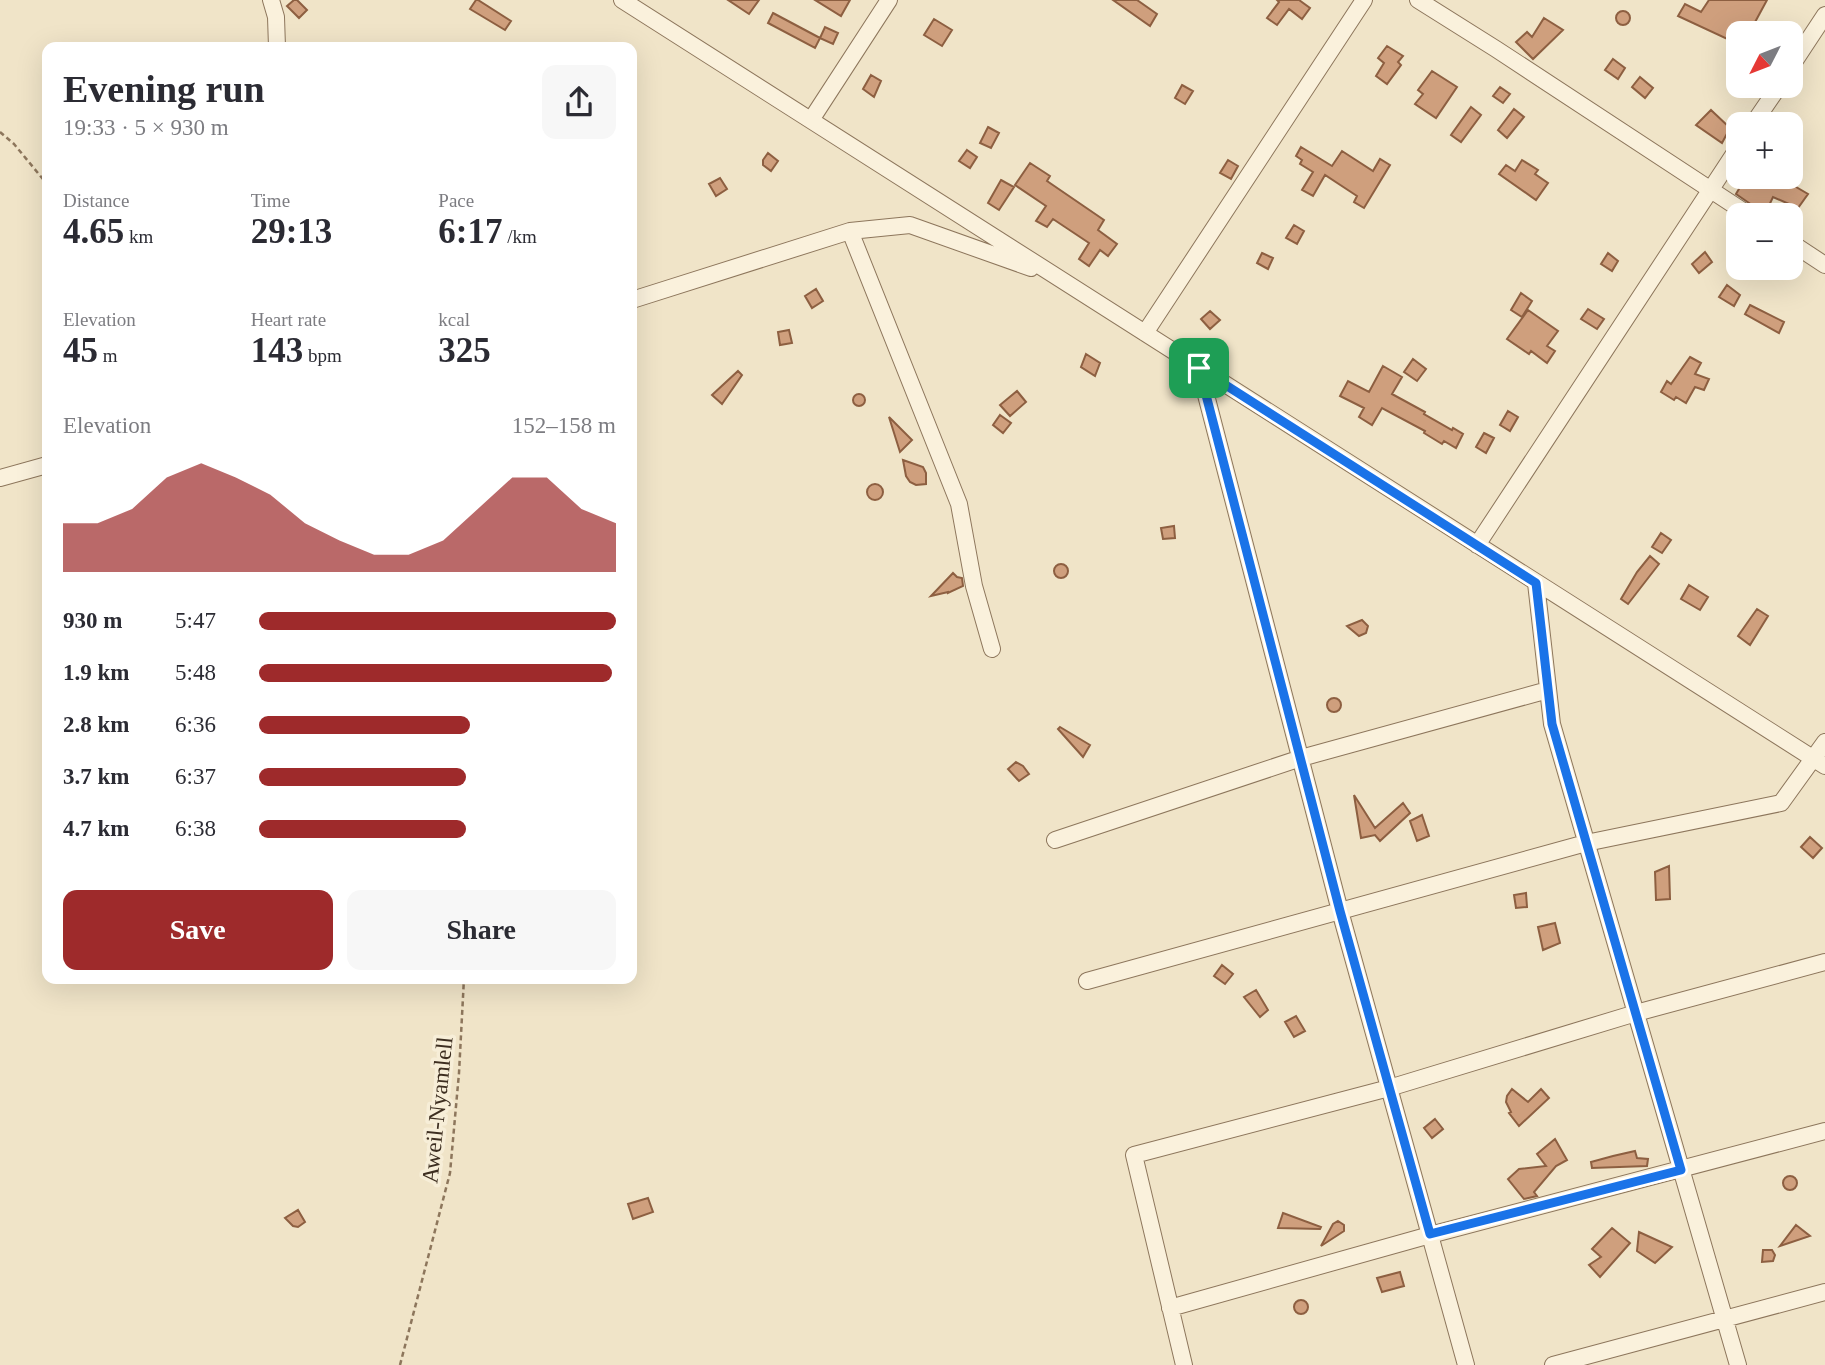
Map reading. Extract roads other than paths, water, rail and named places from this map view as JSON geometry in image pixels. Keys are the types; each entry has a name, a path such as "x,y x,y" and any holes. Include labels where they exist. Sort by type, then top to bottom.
{"street":[{"path":"271,0 276,17 277,42"},
{"path":"622,0 1819,763"},
{"path":"811,120 889,0"},
{"path":"1145,333 1364,0"},
{"path":"1418,0 1730,203"},
{"path":"1803,48 1825,15"},
{"path":"1477,545 1726,166"},
{"path":"637,298 850,231 910,225 1057,277"},
{"path":"850,231 959,504 974,586 992,649"},
{"path":"1803,251 1825,265"},
{"path":"1199,368 1340,911 1466,1365"},
{"path":"0,478 42,466"},
{"path":"1536,583 1552,724 1738,1365"},
{"path":"1055,840 1301,758 1548,690"},
{"path":"1087,981 1586,843 1781,803 1819,763 1825,742"},
{"path":"1184,1365 1134,1156 1390,1088 1636,1013 1825,962"},
{"path":"1170,1308 1430,1234 1825,1131"},
{"path":"1553,1365 1825,1292"}]}
